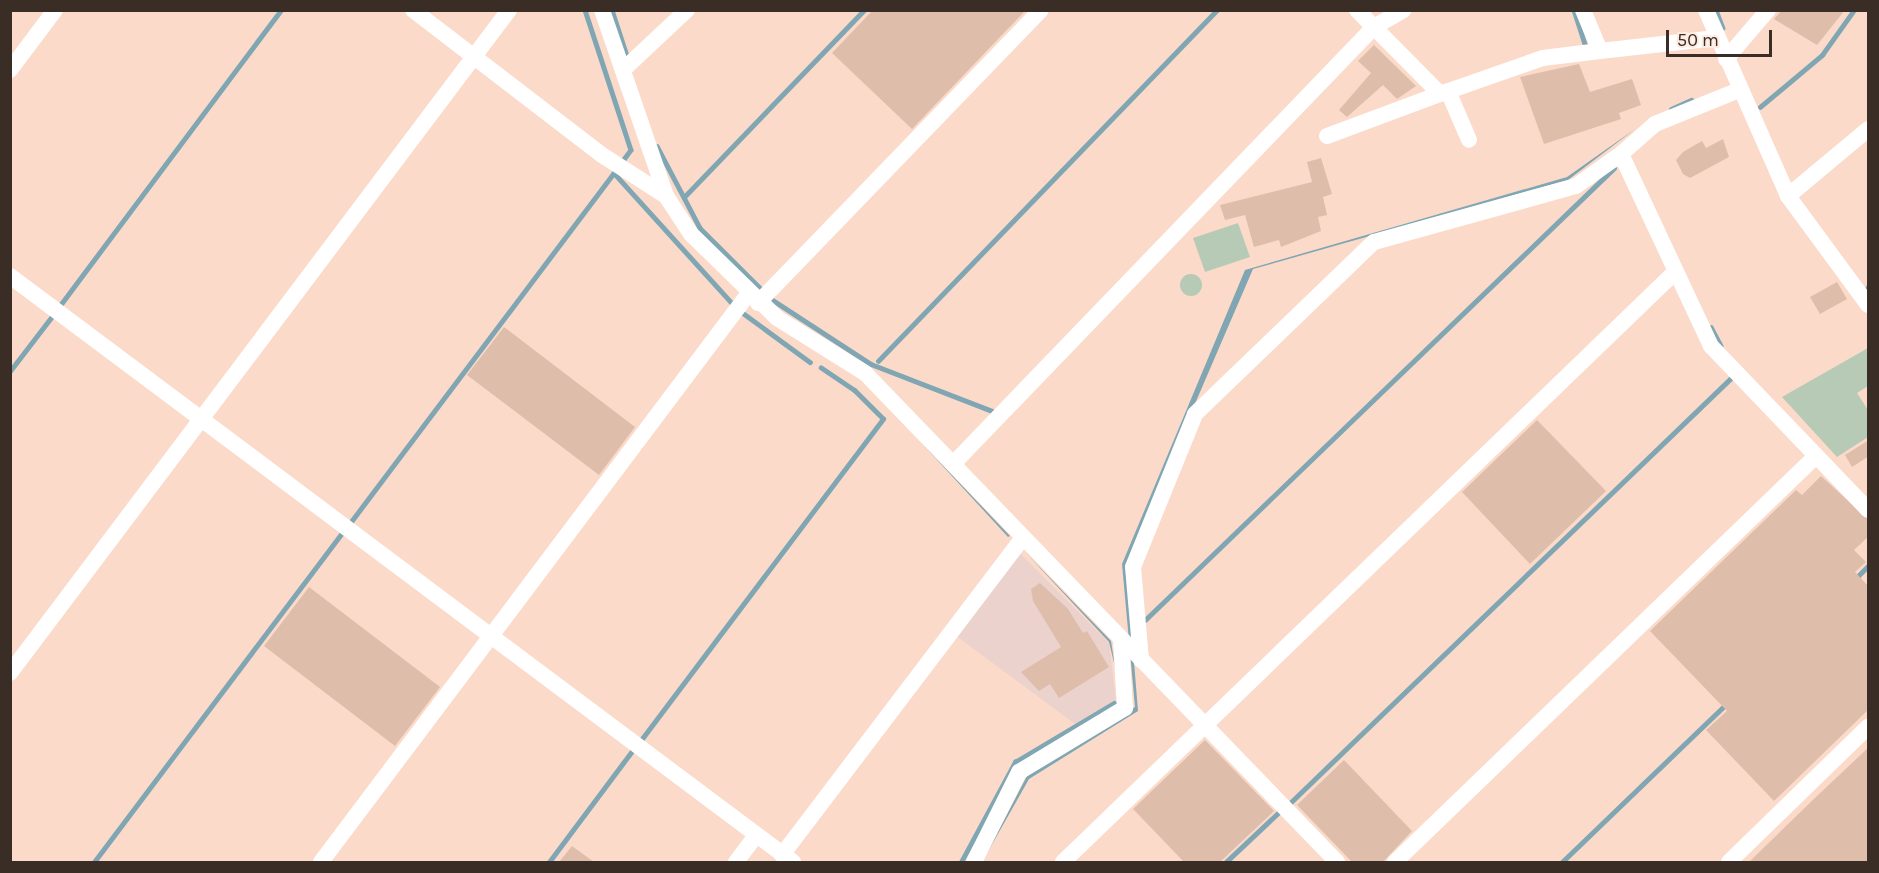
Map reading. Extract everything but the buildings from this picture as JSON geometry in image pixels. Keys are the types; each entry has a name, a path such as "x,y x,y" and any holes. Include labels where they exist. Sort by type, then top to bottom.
{"street":[{"path":"10,70 55,10"},
{"path":"412,10 602,155 666,196"},
{"path":"10,673 509,10"},
{"path":"602,10 666,196 690,234 754,298 865,373 1337,862"},
{"path":"622,70 687,10"},
{"path":"321,862 491,637 754,298 1041,10"},
{"path":"1357,10 1444,92 1469,140"},
{"path":"953,464 1374,27 1403,10"},
{"path":"1583,10 1600,51"},
{"path":"1706,10 1716,38 1788,196 1869,305"},
{"path":"1726,59 1768,10"},
{"path":"1327,136 1543,58 1716,38"},
{"path":"974,862 1019,772 1125,708 1131,650 1133,567 1195,414 1374,242 1576,186 1621,154 1654,124 1739,90"},
{"path":"1788,196 1869,129"},
{"path":"1621,154 1711,346 1815,457 1869,510"},
{"path":"1063,862 1676,271"},
{"path":"10,276 787,859 1023,538"},
{"path":"1395,862 1815,457"},
{"path":"1729,862 1869,727"},
{"path":"736,862 755,837"}],"shaded area":[{"path":"1019,552 1109,643 1116,701 1075,724 955,635"}],"green space":[{"path":"1238,223 1250,257 1205,272 1193,238"},
{"path":"1191,274 1199,277 1202,285 1199,293 1191,296 1183,293 1180,285 1183,277"},
{"path":"1868,348 1868,386 1857,393 1868,410 1868,437 1837,457 1782,397"}],"water":[{"path":"1635,129 1568,180 1253,269 1126,564 1138,711 1029,779 982,862 1027,776 1135,707 1122,564 1245,270 1567,177"},
{"path":"917,438 1010,536 1008,537"},
{"path":"1026,553 1111,641 1115,667 1109,642"}],"waterway":[{"path":"61,304 281,10"},
{"path":"585,10 631,150 623,161"},
{"path":"612,10 628,59"},
{"path":"685,196 864,10"},
{"path":"878,361 1217,10"},
{"path":"1574,10 1586,46"},
{"path":"1716,10 1723,28"},
{"path":"1760,107 1822,55 1854,10"},
{"path":"1671,109 1691,100"},
{"path":"657,146 700,228 762,290"},
{"path":"1145,620 1614,168"},
{"path":"350,523 615,171"},
{"path":"614,173 732,303"},
{"path":"771,299 871,364 992,411"},
{"path":"743,313 810,362"},
{"path":"10,371 53,315"},
{"path":"1711,327 1721,346"},
{"path":"641,740 883,419 855,391 821,368"},
{"path":"1290,803 1730,379"},
{"path":"94,862 342,533"},
{"path":"1855,579 1868,566"},
{"path":"961,862 1015,762 1114,703"},
{"path":"1562,862 1726,704"},
{"path":"549,862 632,751"},
{"path":"1226,862 1279,812"}]}
